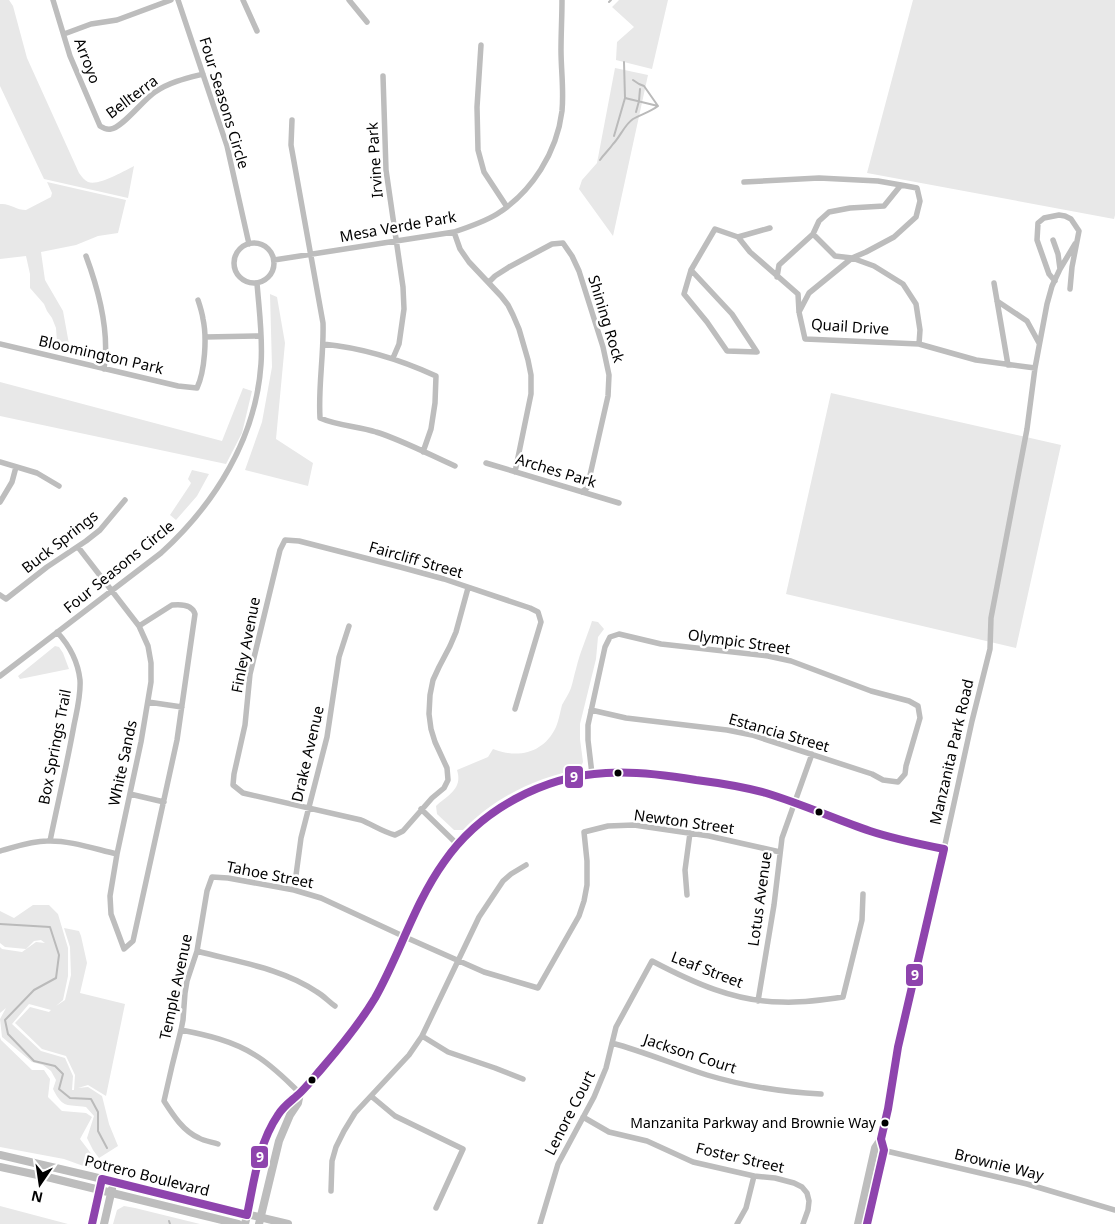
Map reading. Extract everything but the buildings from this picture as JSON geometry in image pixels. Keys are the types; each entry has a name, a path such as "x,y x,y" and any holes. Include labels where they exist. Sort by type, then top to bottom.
{"street":[{"name":"Arroyo","path":"53,0 70,56 94,114 100,126 104,129"},
{"path":"64,34 90,24 117,20 171,0"},
{"name":"Four Seasons Circle","path":"178,0 227,146 249,244"},
{"path":"243,0 257,30"},
{"path":"349,0 367,22"},
{"name":"Mesa Verde Park","path":"274,260 454,232 483,222 517,199 536,178 559,126 563,92 561,51 562,0"},
{"path":"481,45 478,150 484,172 507,207"},
{"name":"Bellterra","path":"104,129 110,130 123,123 143,101 156,91 167,85 203,74"},
{"name":"Irvine Park","path":"383,76 386,162 403,287 404,308 399,344 393,358"},
{"path":"292,120 291,145 323,323 324,344 319,399 320,418 332,423 377,432 455,466"},
{"path":"744,182 819,178 878,181 917,188 920,201 916,217 894,237 852,258 809,293 799,312"},
{"path":"777,277 779,266 813,234 819,221 829,212 850,208 884,206 901,185"},
{"path":"1055,281 1049,274 1037,240 1038,223 1044,218 1059,215 1071,219 1079,231 1070,289"},
{"path":"738,237 770,228"},
{"path":"692,270 732,314 756,352 727,351 684,294 692,270 716,229 738,237 750,252 798,294 799,312"},
{"path":"454,232 460,249 468,262 501,296 513,315 528,360 531,375 531,394 515,472"},
{"path":"813,234 835,256 852,258 874,266 904,284 916,304 920,330 919,344 976,360 1035,368"},
{"path":"1054,240 1060,269"},
{"path":"256,243 267,248 274,260 272,272 268,278 257,284 244,281 235,270 235,257 238,251 249,244 256,243"},
{"name":"Shining Rock","path":"489,282 509,267 552,244 563,243 579,271 603,347 609,375 605,413 587,488 582,492"},
{"name":"Manzanita Park Road","path":"867,1224 898,1047 990,649 991,618 1027,429 1039,343 1047,304 1060,269 1074,244"},
{"path":"86,256 95,282 106,334 104,369"},
{"path":"994,283 1008,365"},
{"name":"Four Seasons Circle","path":"0,676 161,553 205,507 220,486 247,431 258,386 262,336 257,284"},
{"path":"198,300 205,337 262,336"},
{"path":"997,301 1027,321 1039,343"},
{"name":"Quail Drive","path":"799,312 804,339 919,344"},
{"name":"Bloomington Park","path":"0,344 178,386 197,388 201,379 205,337"},
{"path":"324,344 343,346 393,358 436,376 436,403 431,428 423,452"},
{"path":"0,462 36,473 59,486"},
{"name":"Arches Park","path":"486,463 619,503"},
{"path":"0,502 12,482 16,467"},
{"name":"Buck Springs","path":"3,597 100,530 125,500"},
{"name":"Faircliff Street","path":"285,540 299,541 400,567 538,612 541,622 515,709"},
{"name":"Finley Avenue","path":"285,540 280,550 252,667 245,725 234,774 234,786 244,793 308,809"},
{"name":"White Sands","path":"78,546 139,626 148,646 151,663 151,682 141,742 111,883 110,905 113,921 124,950 133,941 164,802"},
{"path":"308,809 361,820 395,835 403,831 421,809 444,788 448,780 447,768 431,729 429,714 430,695 433,680 456,632 468,588"},
{"path":"130,794 164,802 177,740 195,619 193,610 189,606 177,604 172,605 139,626"},
{"name":"Drake Avenue","path":"294,890 301,838 328,737 339,657 349,626"},
{"name":"Box Springs Trail","path":"50,841 72,737 80,679 77,667 65,641 57,632"},
{"name":"Olympic Street","path":"591,710 605,647 610,637 619,634 661,644 768,656 791,661 871,691 909,701 918,706 920,718 905,774 898,782"},
{"path":"148,702 182,707"},
{"path":"591,710 588,740 592,774"},
{"name":"Estancia Street","path":"591,710 626,718 726,730 759,737 872,774 883,780 898,782"},
{"name":"Lotus Avenue","path":"758,1001 774,905 782,838 812,754"},
{"path":"246,1224 259,1159 271,1126 285,1106 294,1096 300,1093 359,1023 387,976 435,875 457,844 485,818 507,803 557,781 610,772 638,773 684,778 754,791 795,803 872,831 944,849"},
{"path":"421,809 457,844"},
{"name":"Newton Street","path":"538,988 579,916 584,901 587,861 584,832 608,826 634,825 709,836 780,852"},
{"path":"687,895 685,870 690,833"},
{"path":"0,851 36,842 57,841 117,854"},
{"path":"331,1191 331,1171 336,1147 344,1131 355,1113 409,1054 422,1036 479,916 493,894 503,881 526,865"},
{"name":"Tahoe Street","path":"212,878 228,878 294,890 321,898 484,972 538,988"},
{"name":"Temple Avenue","path":"212,878 207,891 197,951 185,993 182,1030 164,1101 172,1114 190,1133 198,1138 218,1144"},
{"name":"Leaf Street","path":"652,961 683,978 736,997 758,1001 781,1002 802,1002 843,997 862,920 863,894"},
{"path":"197,951 283,975 318,992 335,1006"},
{"name":"Lenore Court","path":"540,1224 558,1164 601,1082 616,1027 652,961"},
{"path":"182,1030 224,1040 255,1055 300,1093"},
{"path":"422,1036 448,1052 522,1079"},
{"name":"Jackson Court","path":"612,1042 716,1078 800,1093 821,1094"},
{"path":"260,1221 279,1141 290,1115 298,1103 300,1093"},
{"path":"371,1096 395,1116 463,1149 436,1208"},
{"name":"Foster Street","path":"583,1117 609,1132 647,1141 693,1162 794,1183 802,1187 807,1193 809,1201 803,1224"},
{"name":"Manzanita Park Road","path":"858,1224 879,1149"},
{"name":"Brownie Way","path":"879,1149 1019,1182 1115,1210"},
{"name":"Potrero Boulevard","path":"0,1155 247,1215 260,1221 288,1224"},
{"name":"Potrero Boulevard","path":"0,1166 238,1224"},
{"path":"737,1224 746,1208 754,1176"},
{"path":"92,1224 102,1179"},
{"path":"104,1224 113,1182"}],"shaded area":[{"path":"0,0 9,0 13,6 27,58 79,173 88,182 93,183 134,166 128,198 44,179 0,86"},
{"path":"619,0 668,0 652,69 616,60 617,42 634,27 612,7"},
{"path":"913,0 1115,0 1114,219 867,173"},
{"path":"615,68 648,75 613,236 579,189 582,180 597,163"},
{"path":"47,182 126,200 118,233 98,236 76,245 41,252 45,280 63,311 69,344 57,341 56,328 52,318 44,304 30,288 30,274 26,256 0,259 0,204 26,210 51,197 52,193"},
{"path":"270,294 277,297 285,343 276,439 313,463 308,486 245,470 262,422 272,367"},
{"path":"0,382 222,441 243,388 252,391 242,433 226,464 0,416"},
{"path":"831,393 1061,445 1016,648 786,594"},
{"path":"192,470 209,474 197,496 176,520 170,515 191,483 188,479"},
{"path":"592,621 598,622 604,629 598,637 596,659 580,724 583,762 580,769 547,778 517,790 488,808 463,830 454,830 437,814 436,806 450,795 456,787 458,782 457,770 488,757 493,749 502,752 521,753 529,752 545,743 556,727 562,705 571,688 579,657"},
{"path":"55,646 59,647 63,653 69,669 20,679 18,676"},
{"path":"33,905 49,905 58,914 68,948 68,976 63,1000 56,1006 65,1000 71,975 70,947 64,928 79,931 81,936 87,963 80,993 125,1004 106,1096 88,1085 78,1088 88,1087 102,1096 109,1124 118,1146 99,1158 87,1138 94,1116 86,1107 63,1103 53,1089 56,1080 51,1071 43,1065 32,1062 2,1037 0,1019 6,1008 0,1013 0,947 2,949 22,952 36,942 45,943 41,940 34,941 26,949 5,947 0,943 0,911 14,918","holes":["29,1004 51,1010 49,1012 30,1007 15,1023 42,1049 66,1056 75,1075 74,1090 72,1090 73,1076 65,1058 41,1051 12,1024"]},
{"path":"0,1037 32,1070 44,1070 50,1079 48,1097 62,1111 86,1113 92,1117 80,1139 93,1156 89,1168 64,1159 0,1147"},
{"path":"0,1206 68,1224 0,1224"},
{"path":"124,1206 200,1224 113,1224 117,1210"}],"waterway":[{"path":"624,62 625,98 658,106 644,86 633,80"},
{"path":"639,101 640,89"},
{"path":"614,136 626,98"},
{"path":"636,112 639,101"},
{"path":"600,160 630,121 658,106"},
{"path":"0,924 50,927 59,955 56,978 34,990 5,1020 8,1034 34,1061 55,1066 63,1074 59,1089 70,1098 91,1099 98,1112 98,1131 107,1148"}],"transit line":[{"name":"9","path":"92,1224 102,1179 247,1215 261,1151 271,1126 283,1108 304,1089 337,1050 375,998 433,878 459,843 494,812 515,799 559,781 606,773 640,773 674,777 758,791 879,834 944,849 898,1047 881,1139 884,1150 867,1224"}],"place":[{"name":"Manzanita Parkway and Brownie Way","path":"885,1123"}]}
